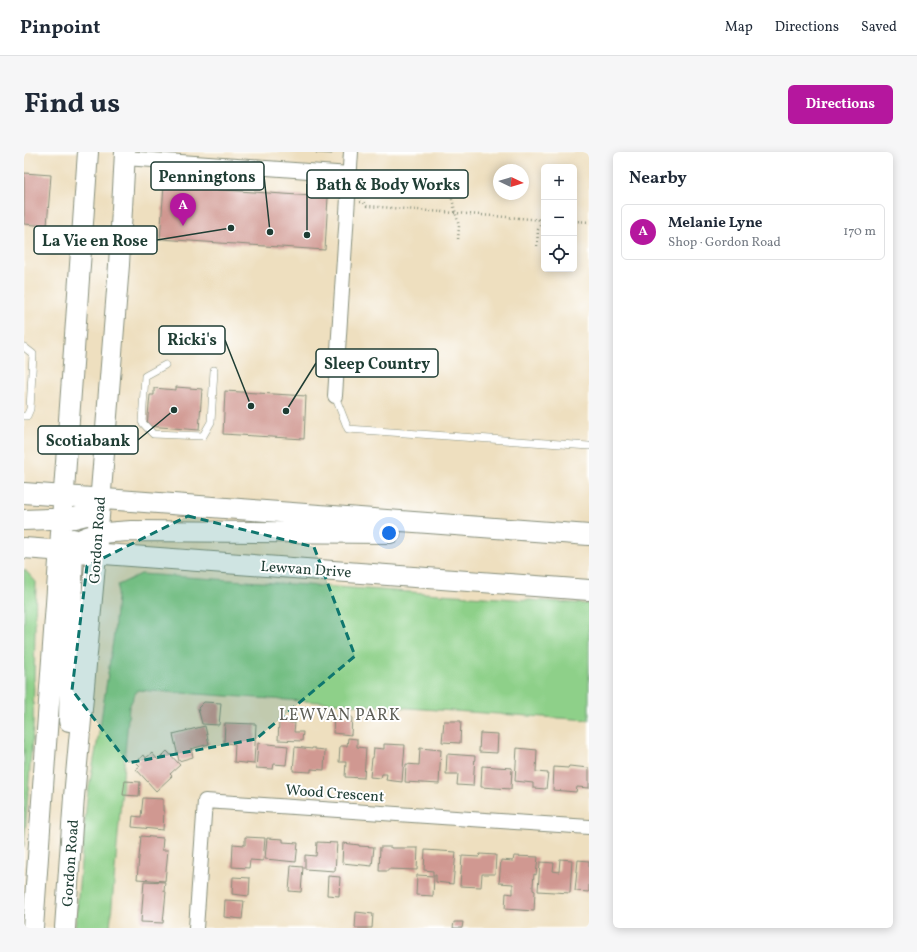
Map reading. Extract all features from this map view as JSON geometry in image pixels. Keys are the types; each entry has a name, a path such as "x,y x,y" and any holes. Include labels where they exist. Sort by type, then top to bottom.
{"main road":[{"path":"74,797 68,769 68,518 63,496 88,152"},
{"name":"Gordon Road","path":"65,928 74,797 96,554 119,265 125,155"},
{"path":"24,493 583,534"},
{"path":"24,520 68,518 90,514 94,511 100,499"},
{"path":"33,928 68,549 82,539 97,534 131,531 583,534"},
{"name":"Lewvan Drive","path":"24,548 68,549 96,554 589,590"}],"street":[{"path":"335,396 351,152"},
{"path":"125,155 350,174"},
{"name":"Wood Crescent","path":"196,928 205,801 589,827"}],"lane":[{"path":"24,347 33,354 30,409 27,416 24,416"},
{"path":"166,365 145,376 142,422 153,434 203,436 211,422 214,370"},
{"path":"335,396 348,429 589,446"}],"path":[{"path":"453,187 452,199 459,226 458,240"},
{"path":"348,201 363,202 367,206 541,219"},
{"path":"577,221 589,222"},
{"path":"537,246 538,230 541,224"}],"highlighted area":[{"path":"188,516 314,547 355,656 256,739 128,763 72,690 87,566"}],"green space":[{"path":"24,569 36,582 33,728 24,847"},
{"path":"141,574 589,604 589,720 137,690 129,707 110,928 75,928 87,798 99,733 114,634 118,585"}],"building":[{"path":"332,152 332,154 316,153"},
{"path":"24,173 51,175 47,226 24,224"},
{"path":"164,186 328,197 325,250 160,239"},
{"path":"176,387 202,389 199,430 147,426 150,395 154,395 154,388 176,390"},
{"path":"225,391 306,396 304,439 223,434"},
{"path":"204,702 221,703 219,725 202,724 198,708"},
{"path":"334,716 352,717 351,735 333,733"},
{"path":"444,721 461,721 460,743 442,742"},
{"path":"279,722 295,723 294,732 303,732 302,741 278,740"},
{"path":"225,723 256,724 254,764 234,762 235,744 224,743"},
{"path":"205,726 209,744 191,749 193,757 179,761 173,734"},
{"path":"480,733 498,734 497,753 479,752"},
{"path":"348,738 357,739 357,747 366,748 364,778 345,777 346,762 339,762 340,746 347,746"},
{"path":"258,743 288,746 286,765 274,764 273,769 256,768"},
{"path":"384,744 405,745 402,782 386,780 387,774 382,774 381,778 370,777 374,748 384,749"},
{"path":"295,747 325,750 324,770 311,769 311,772 293,771"},
{"path":"420,748 441,750 439,784 405,782 406,764 419,765"},
{"path":"517,748 537,750 536,772 548,773 546,789 533,788 533,783 515,781"},
{"path":"167,751 180,765 170,774 172,776 156,791 136,769 140,766 136,762 144,755 146,758 152,753 158,760"},
{"path":"447,754 475,756 473,786 457,785 458,774 446,774"},
{"path":"482,766 512,768 511,789 481,787"},
{"path":"569,766 589,768 589,788 577,787 576,792 553,790 554,767 568,768"},
{"path":"125,781 140,782 139,796 123,795"},
{"path":"143,798 163,799 163,830 132,827 133,816 141,817"},
{"path":"141,836 163,838 162,850 168,850 165,881 137,879"},
{"path":"245,837 265,838 263,861 250,860 249,868 232,867 233,844 245,845"},
{"path":"267,838 283,839 283,842 298,843 296,862 265,859"},
{"path":"317,842 337,843 335,871 305,869 305,855 316,856"},
{"path":"343,843 374,847 372,866 342,863"},
{"path":"380,847 418,848 417,870 388,869 388,871 379,871"},
{"path":"425,850 456,852 453,884 436,882 436,875 433,875 433,871 424,870"},
{"path":"480,854 496,855 495,874 482,874 481,887 460,886 462,856 479,857"},
{"path":"514,856 538,857 533,885 533,890 535,891 534,911 505,909 506,893 513,894 513,884 499,883 501,860 513,861"},
{"path":"560,859 572,860 570,893 538,891 540,862 554,863 553,871 559,872"},
{"path":"578,860 589,861 589,892 575,891"},
{"path":"291,866 303,867 301,892 289,891"},
{"path":"417,875 434,876 433,896 416,895"},
{"path":"328,876 340,877 339,896 327,895"},
{"path":"233,877 250,878 249,896 232,894"},
{"path":"144,881 165,882 164,891 166,892 163,923 141,922"},
{"path":"225,900 244,901 242,919 224,917"},
{"path":"356,912 373,914 372,928 355,928"},
{"path":"454,922 463,922 462,928 453,928"}],"place":[{"name":"Melanie Lyne","path":"183,226"},
{"name":"La Vie en Rose","path":"231,228"},
{"name":"Penningtons","path":"270,232"},
{"name":"Bath & Body Works","path":"307,235"},
{"name":"Ricki's","path":"251,406"},
{"name":"Scotiabank","path":"174,410"},
{"name":"Sleep Country","path":"286,411"}],"district":[{"name":"LEWVAN PARK","path":"340,714"}]}
